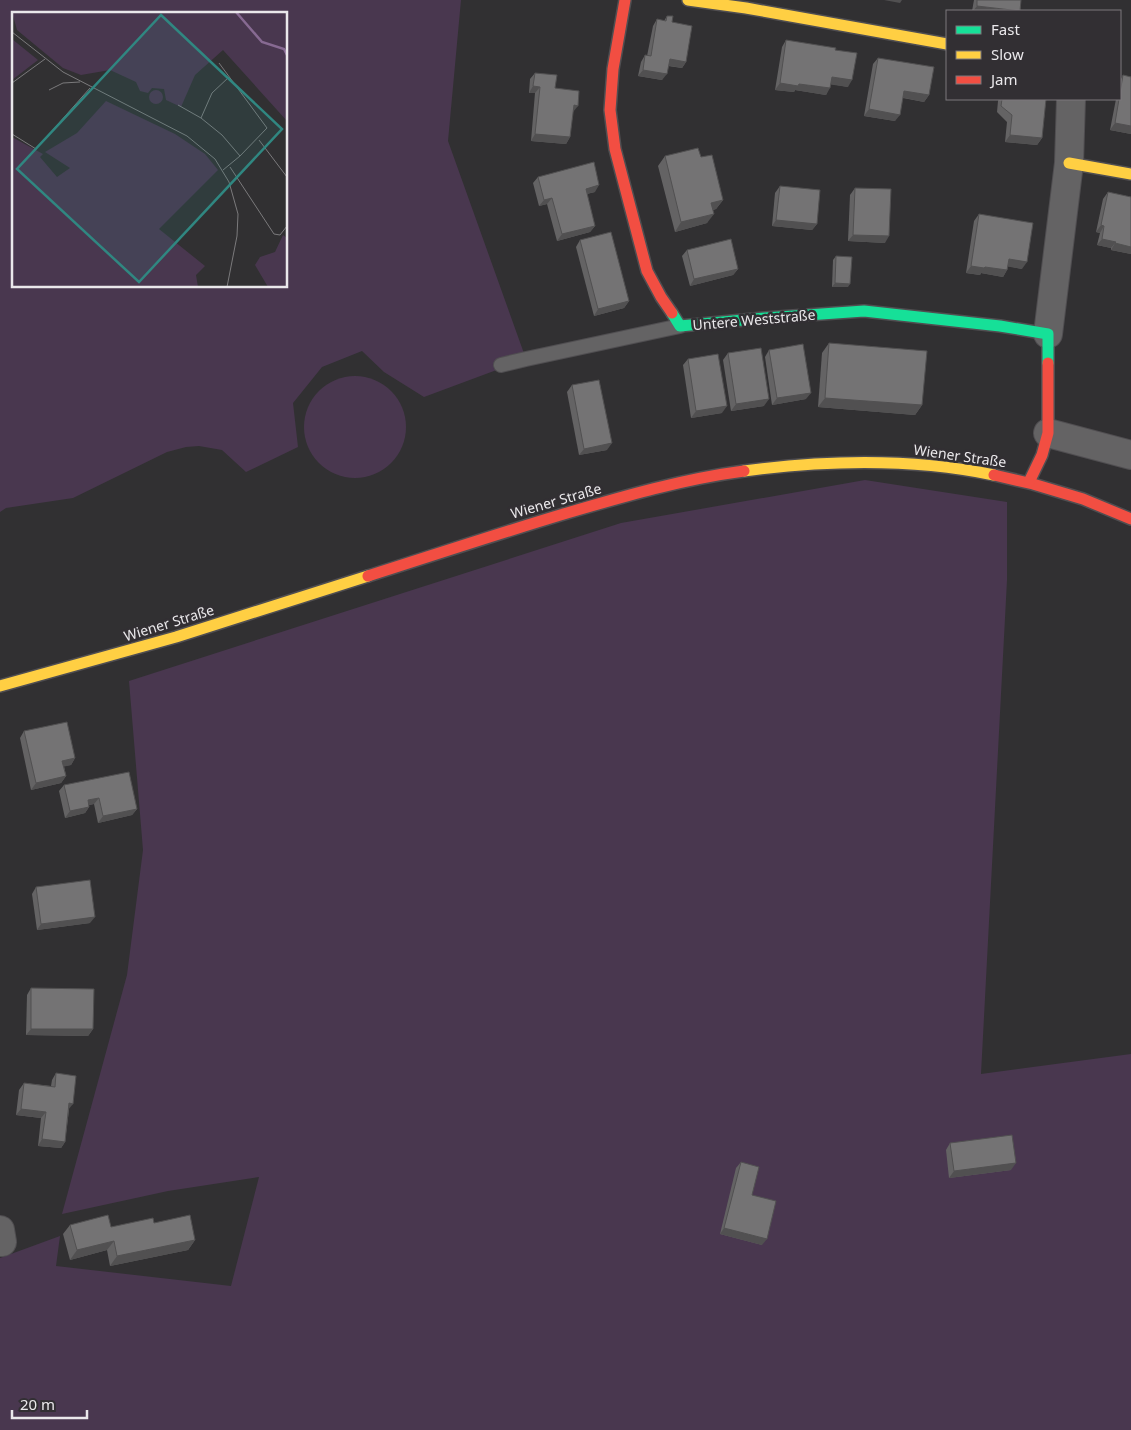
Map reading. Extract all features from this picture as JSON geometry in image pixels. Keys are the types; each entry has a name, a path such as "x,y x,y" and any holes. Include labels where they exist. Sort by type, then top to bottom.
{"street":[{"name":"Untere Weststraße","path":"625,0 613,69 610,110 615,149 647,271 660,297 680,326 864,311 1000,326 1048,334"},
{"path":"688,0 946,44"},
{"path":"1029,482 1042,455 1048,433 1048,334 1069,163 1071,100"},
{"path":"1069,163 1131,174"},
{"path":"1048,433 1131,456"},
{"name":"Wiener Straße","path":"0,686 108,657 258,612 473,541 622,498 719,475 794,465 916,464 1029,482 1067,493 1131,518"},
{"path":"0,1230 2,1242 0,1242"}],"lane":[{"path":"501,366 680,326"}],"shaded area":[{"path":"0,0 461,0 448,141 526,359 424,397 384,372 362,351 322,367 293,403 298,447 246,472 222,450 199,446 186,447 167,452 73,498 6,508 0,512"},
{"path":"355,376 374,380 391,391 402,408 406,427 402,446 391,463 374,474 355,478 336,474 319,463 308,446 304,427 308,408 319,391 336,380"},
{"path":"865,480 1007,502 1007,580 981,1074 1131,1054 1131,1430 0,1430 0,1258 60,1236 56,1266 231,1286 259,1177 168,1191 62,1214 127,975 143,850 129,681 621,523"}],"building":[{"path":"977,0 1021,0 1020,10 977,6"},
{"path":"667,16 673,16 672,22 692,26 686,62 670,59 667,74 643,70 645,55 651,56 657,19 666,21"},
{"path":"786,40 857,53 852,80 832,77 830,88 780,83"},
{"path":"878,58 934,67 929,95 904,91 900,115 869,109"},
{"path":"535,73 557,75 555,88 579,91 578,106 574,105 570,137 535,134 540,87 533,86"},
{"path":"1123,75 1131,77 1131,126 1115,123 1119,100 1121,100"},
{"path":"1002,100 1046,100 1042,138 1010,135 1012,115 1001,106"},
{"path":"698,148 701,157 712,155 723,200 711,203 714,214 681,222 665,156"},
{"path":"594,162 599,185 586,189 595,226 562,234 552,198 544,200 538,177"},
{"path":"780,186 820,190 817,224 776,220"},
{"path":"855,188 891,189 889,236 853,235"},
{"path":"1108,192 1131,197 1131,247 1102,239 1104,226 1101,225"},
{"path":"979,214 1033,223 1027,262 1009,259 1007,270 971,266"},
{"path":"611,232 629,301 598,309 580,240"},
{"path":"731,239 738,269 694,279 687,250"},
{"path":"836,256 852,257 850,284 835,283"},
{"path":"829,343 927,351 922,405 825,398"},
{"path":"803,344 811,393 777,398 769,350"},
{"path":"761,348 769,399 736,404 728,353"},
{"path":"718,354 727,406 696,411 688,359"},
{"path":"599,380 612,443 584,449 572,385"},
{"path":"67,722 75,758 62,761 66,776 36,783 24,731"},
{"path":"129,772 137,809 103,816 99,798 88,800 89,807 70,811 64,785"},
{"path":"90,880 95,917 41,924 36,887"},
{"path":"31,988 94,989 93,1029 31,1029"},
{"path":"56,1073 76,1076 73,1104 69,1103 65,1142 42,1139 46,1112 21,1109 24,1083 55,1087"},
{"path":"1012,1135 1016,1163 954,1171 950,1143"},
{"path":"741,1162 759,1167 752,1195 776,1201 767,1239 724,1228"},
{"path":"108,1215 111,1227 153,1218 154,1223 190,1215 195,1240 117,1256 114,1241 77,1250 70,1225"}],"traffic: fast":[{"path":"672,313 680,326 864,311 1000,326 1048,334 1048,363"}],"traffic: slow":[{"path":"688,0 746,8 946,44"},
{"path":"1069,163 1131,174"},
{"path":"744,471 775,467 869,462 963,469 994,475"},
{"path":"0,686 176,637 368,576"}],"traffic: jam":[{"path":"625,0 613,69 610,110 615,149 647,271 672,313"},
{"path":"1029,482 1042,455 1048,433 1048,363"},
{"path":"368,576 611,500 676,483 744,471"},
{"path":"994,475 1083,499 1131,519"}]}
